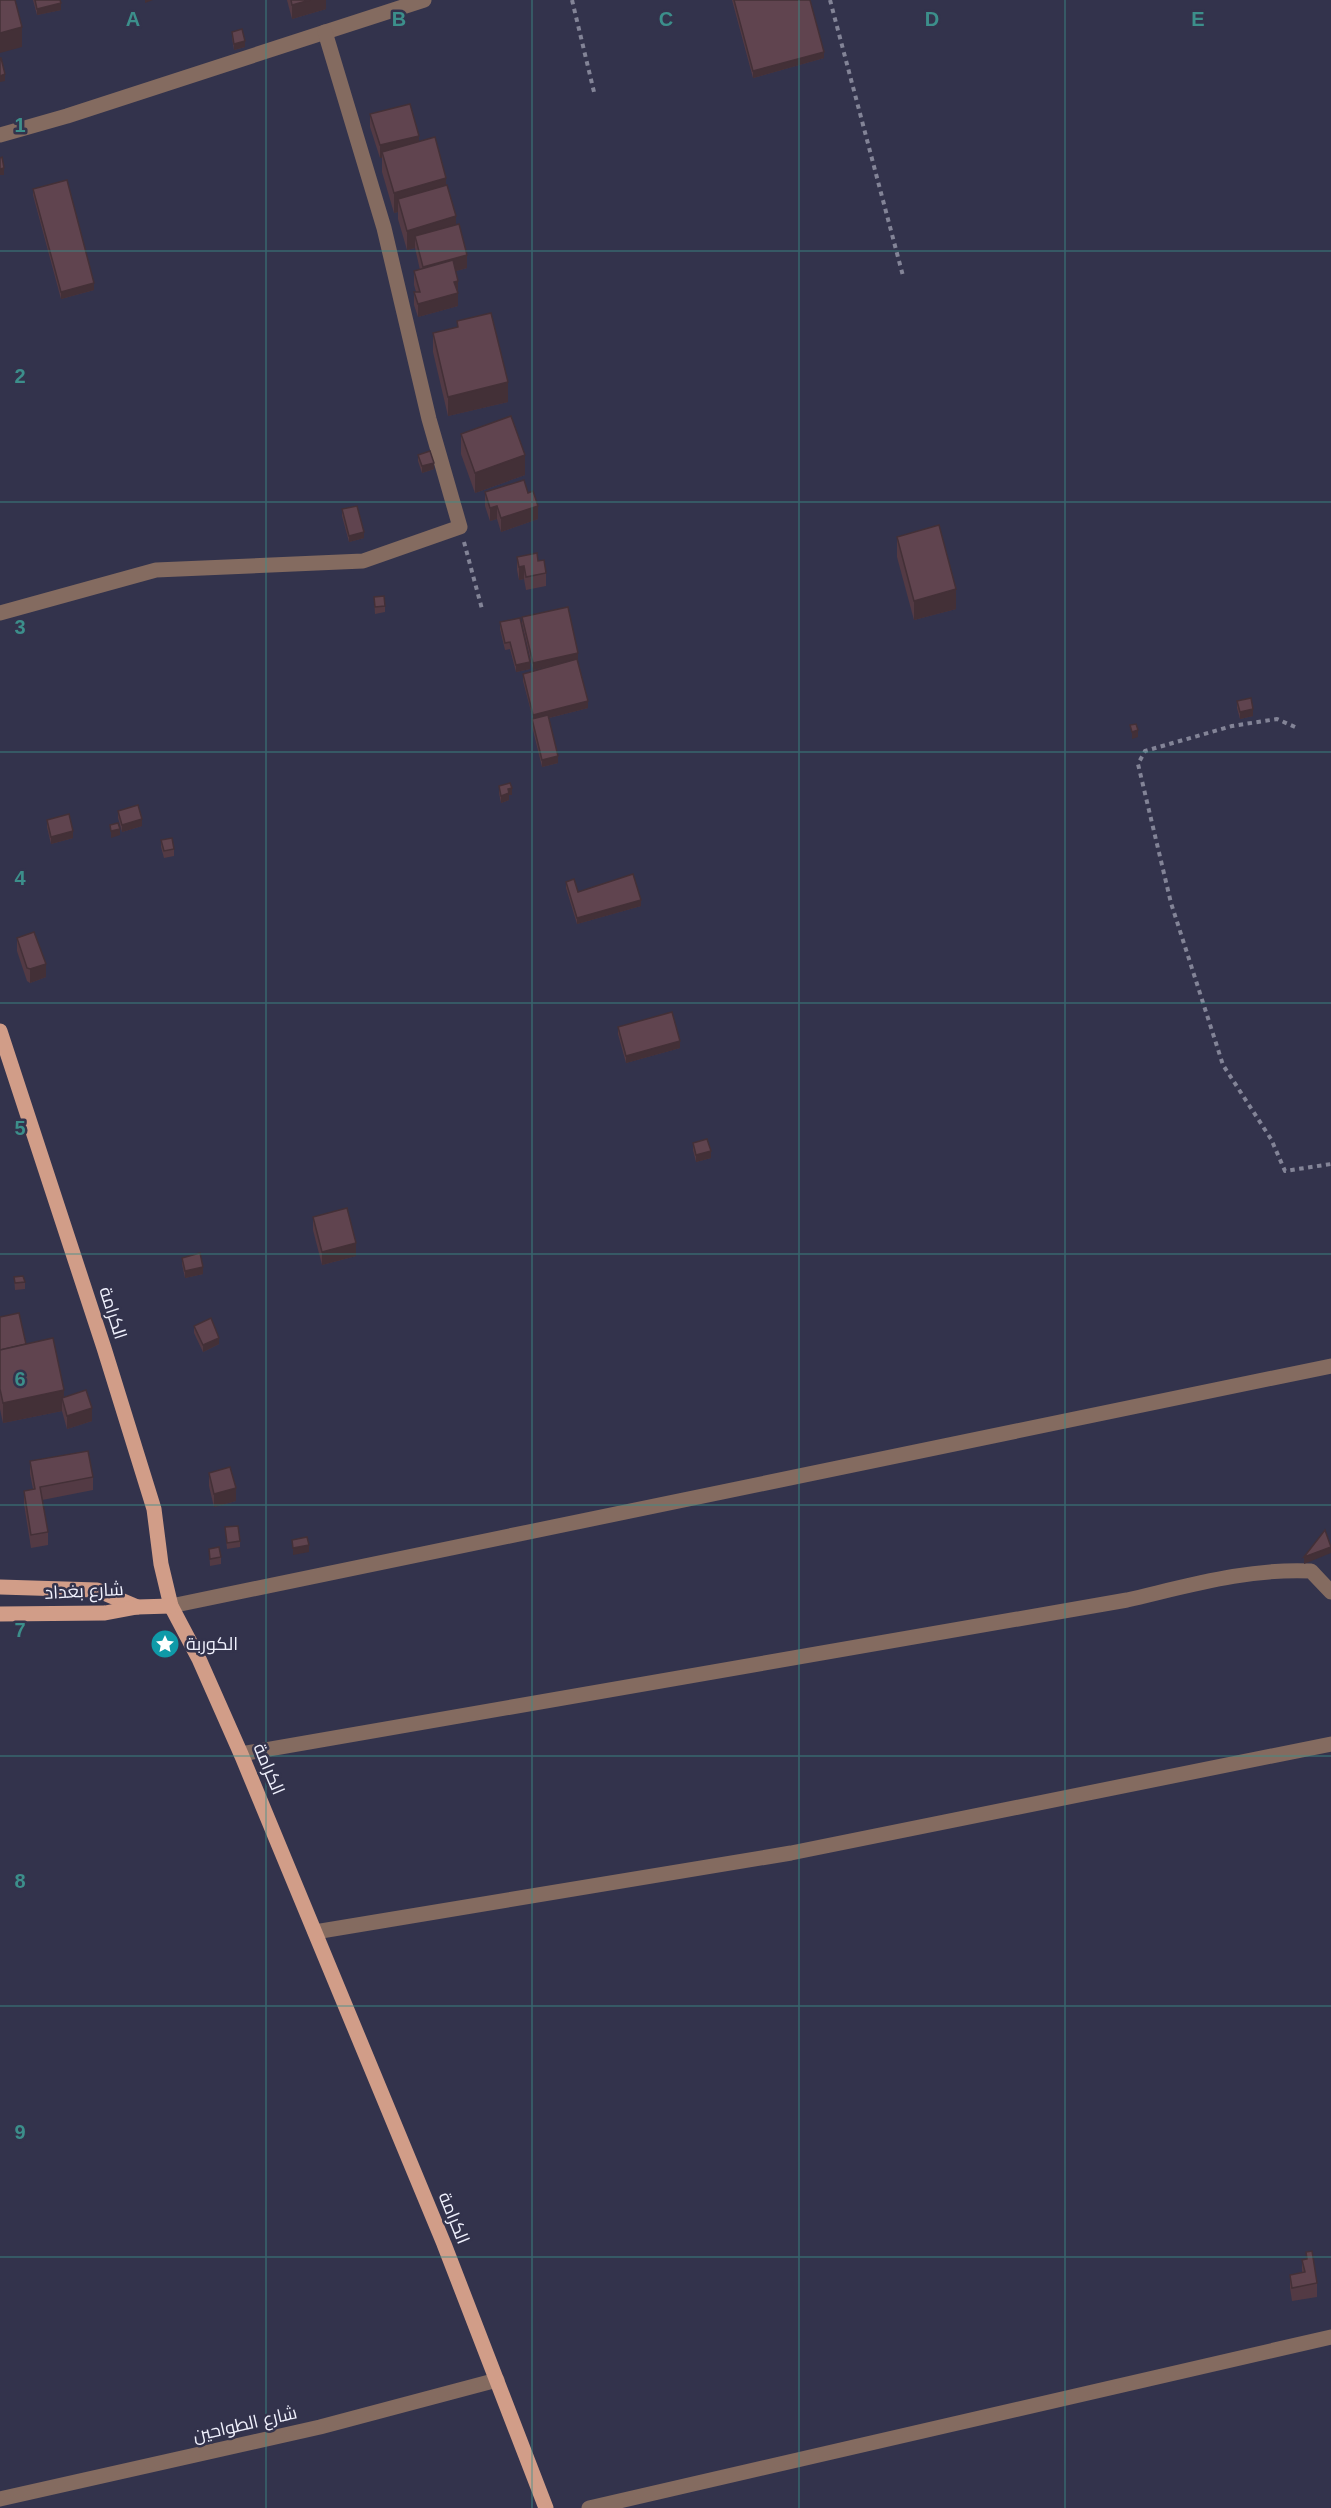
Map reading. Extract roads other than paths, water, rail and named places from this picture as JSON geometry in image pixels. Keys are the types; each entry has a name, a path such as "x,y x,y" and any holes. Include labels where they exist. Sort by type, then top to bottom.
{"main road":[{"name":"الكرامة","path":"0,1031 154,1509 161,1564 171,1606 199,1659 241,1754 444,2244 546,2508"},
{"name":"شارع بغداد","path":"0,1587 97,1590 137,1607"},
{"path":"137,1607 171,1606"},
{"name":"شارع بغداد","path":"0,1614 105,1613 137,1607"}],"street":[{"path":"0,135 67,116 424,0"},
{"path":"0,613 156,570 363,561 460,527 429,419 384,228 325,32"},
{"path":"171,1606 1331,1366"},
{"path":"241,1754 1127,1600 1221,1578 1278,1569 1311,1571 1331,1592"},
{"path":"315,1932 791,1853 1331,1744"},
{"path":"589,2508 1331,2337"},
{"name":"شارع الطواحين","path":"0,2499 320,2427 497,2380"}],"place":[{"name":"الكوربة","path":"165,1644"}]}
